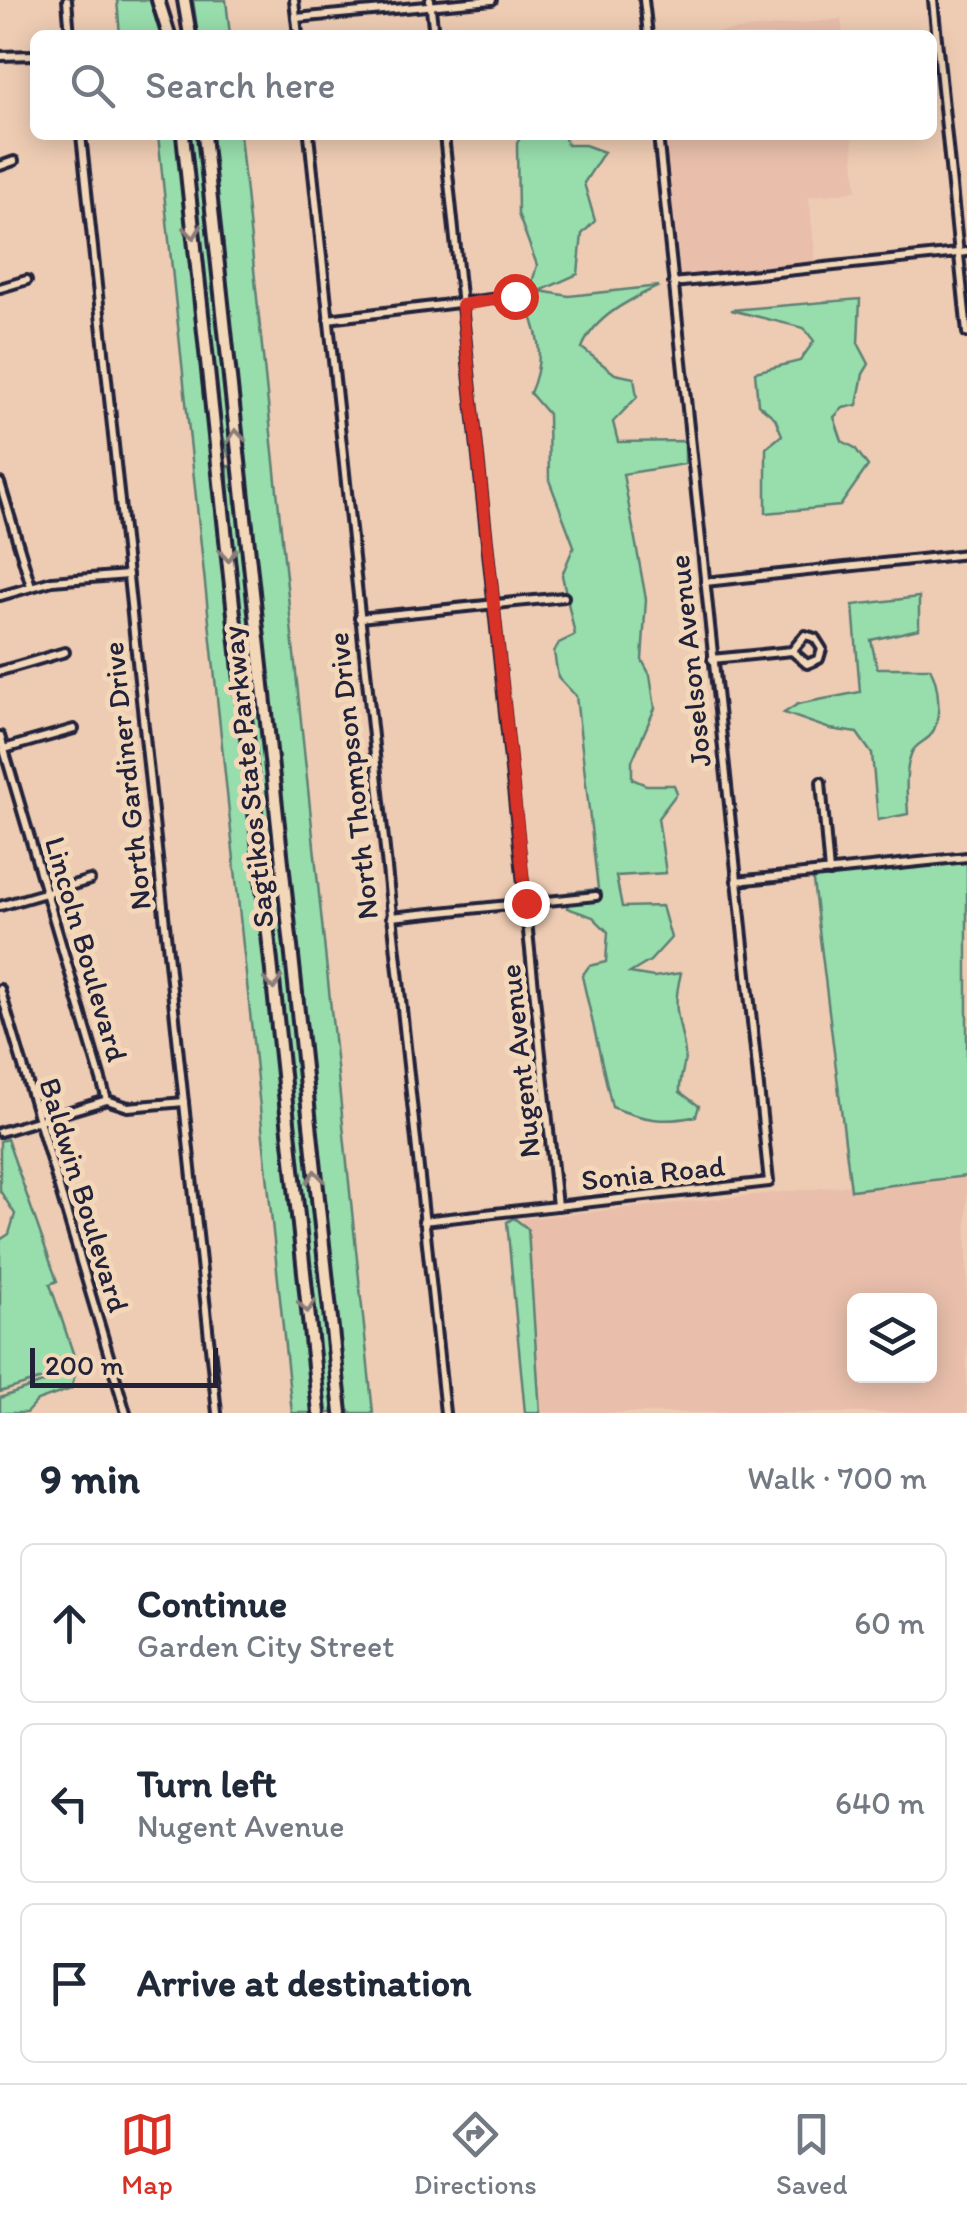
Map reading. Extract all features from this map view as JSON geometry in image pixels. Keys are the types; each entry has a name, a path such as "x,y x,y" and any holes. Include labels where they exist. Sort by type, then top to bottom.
{"highway":[{"path":"159,0 168,30"},
{"path":"186,0 190,30"},
{"name":"Sagtikos State Parkway","path":"184,140 319,1413"},
{"name":"Sagtikos State Parkway","path":"205,140 340,1413"}],"street":[{"path":"67,0 70,30"},
{"path":"294,0 297,30"},
{"path":"296,18 492,0"},
{"path":"644,0 647,30"},
{"path":"933,0 937,30"},
{"path":"430,3 433,30"},
{"path":"937,34 963,252 967,333"},
{"path":"0,56 30,56"},
{"name":"North Gardiner Drive","path":"82,140 217,1413"},
{"name":"North Thompson Drive","path":"309,140 445,1413"},
{"name":"Nugent Avenue","path":"445,140 558,1206"},
{"name":"Joselson Avenue","path":"659,140 768,1182"},
{"path":"0,166 14,162"},
{"path":"674,283 963,252"},
{"path":"0,288 27,280"},
{"path":"328,319 515,296"},
{"path":"0,483 31,586"},
{"path":"704,582 967,554"},
{"path":"0,596 31,586 128,576"},
{"path":"359,618 564,597"},
{"path":"712,659 792,650 805,635 815,638 822,648 818,659 808,664 792,650"},
{"path":"0,671 65,652"},
{"path":"4,749 74,729"},
{"name":"Lincoln Boulevard","path":"0,736 107,1100 128,1107 184,1102"},
{"path":"821,782 829,872"},
{"path":"736,882 967,857"},
{"path":"0,906 90,880"},
{"path":"391,917 596,896"},
{"name":"Baldwin Boulevard","path":"0,989 126,1413"},
{"path":"0,1132 107,1100"},
{"name":"Sonia Road","path":"423,1221 768,1182"}],"shaded area":[{"path":"841,19 842,30 739,30"},
{"path":"666,140 852,140 857,191 809,197 816,263 681,277"},
{"path":"967,1173 967,1413 539,1413 522,1219"}],"green space":[{"path":"117,0 150,0 159,30 120,30"},
{"path":"193,0 226,0 229,30 197,30"},
{"path":"159,140 177,140 314,1413 292,1413"},
{"path":"189,140 201,140 231,412 229,457 218,418"},
{"path":"210,140 241,140 373,1413 345,1413"},
{"path":"566,140 567,145 585,145 604,152 584,183 595,221 582,234 578,274 540,291 569,296 659,286 604,318 582,348 615,374 634,378 637,397 613,422 618,442 685,441 685,464 623,474 646,599 642,660 650,675 655,708 632,761 632,779 646,785 674,785 677,793 658,818 666,873 616,876 622,907 662,906 671,938 650,961 630,973 654,977 681,973 677,1006 685,1058 680,1092 699,1106 696,1116 674,1120 633,1115 612,1107 582,976 589,966 606,962 608,932 593,917 567,908 569,892 598,889 576,696 558,677 554,652 559,643 575,635 562,575 574,546 549,480 548,414 530,393 539,362 533,322 529,311 501,307 502,291 531,286 537,265 518,214 517,143"},
{"path":"860,299 858,343 869,364 857,405 843,408 834,417 842,441 855,448 868,466 840,506 766,513 766,448 782,435 775,418 758,404 755,372 800,361 814,341 804,328 731,310"},
{"path":"228,466 232,466 235,503 240,508 336,1413 324,1413 228,518"},
{"path":"919,597 919,629 871,640 877,668 930,668 937,693 937,721 930,736 909,759 908,814 878,820 872,754 857,733 830,729 784,713 798,704 860,692 853,605"},
{"path":"967,854 967,1176 851,1190 812,873"},
{"path":"7,1139 57,1281 50,1284 78,1368 0,1392 0,1240 9,1234 15,1214 0,1191 0,1141"},
{"path":"514,1218 528,1229 540,1413 525,1413 507,1222"},
{"path":"76,1371 71,1389 37,1401 26,1413 0,1413 0,1398"}],"route":[{"path":"515,296 462,305 526,903"}]}
